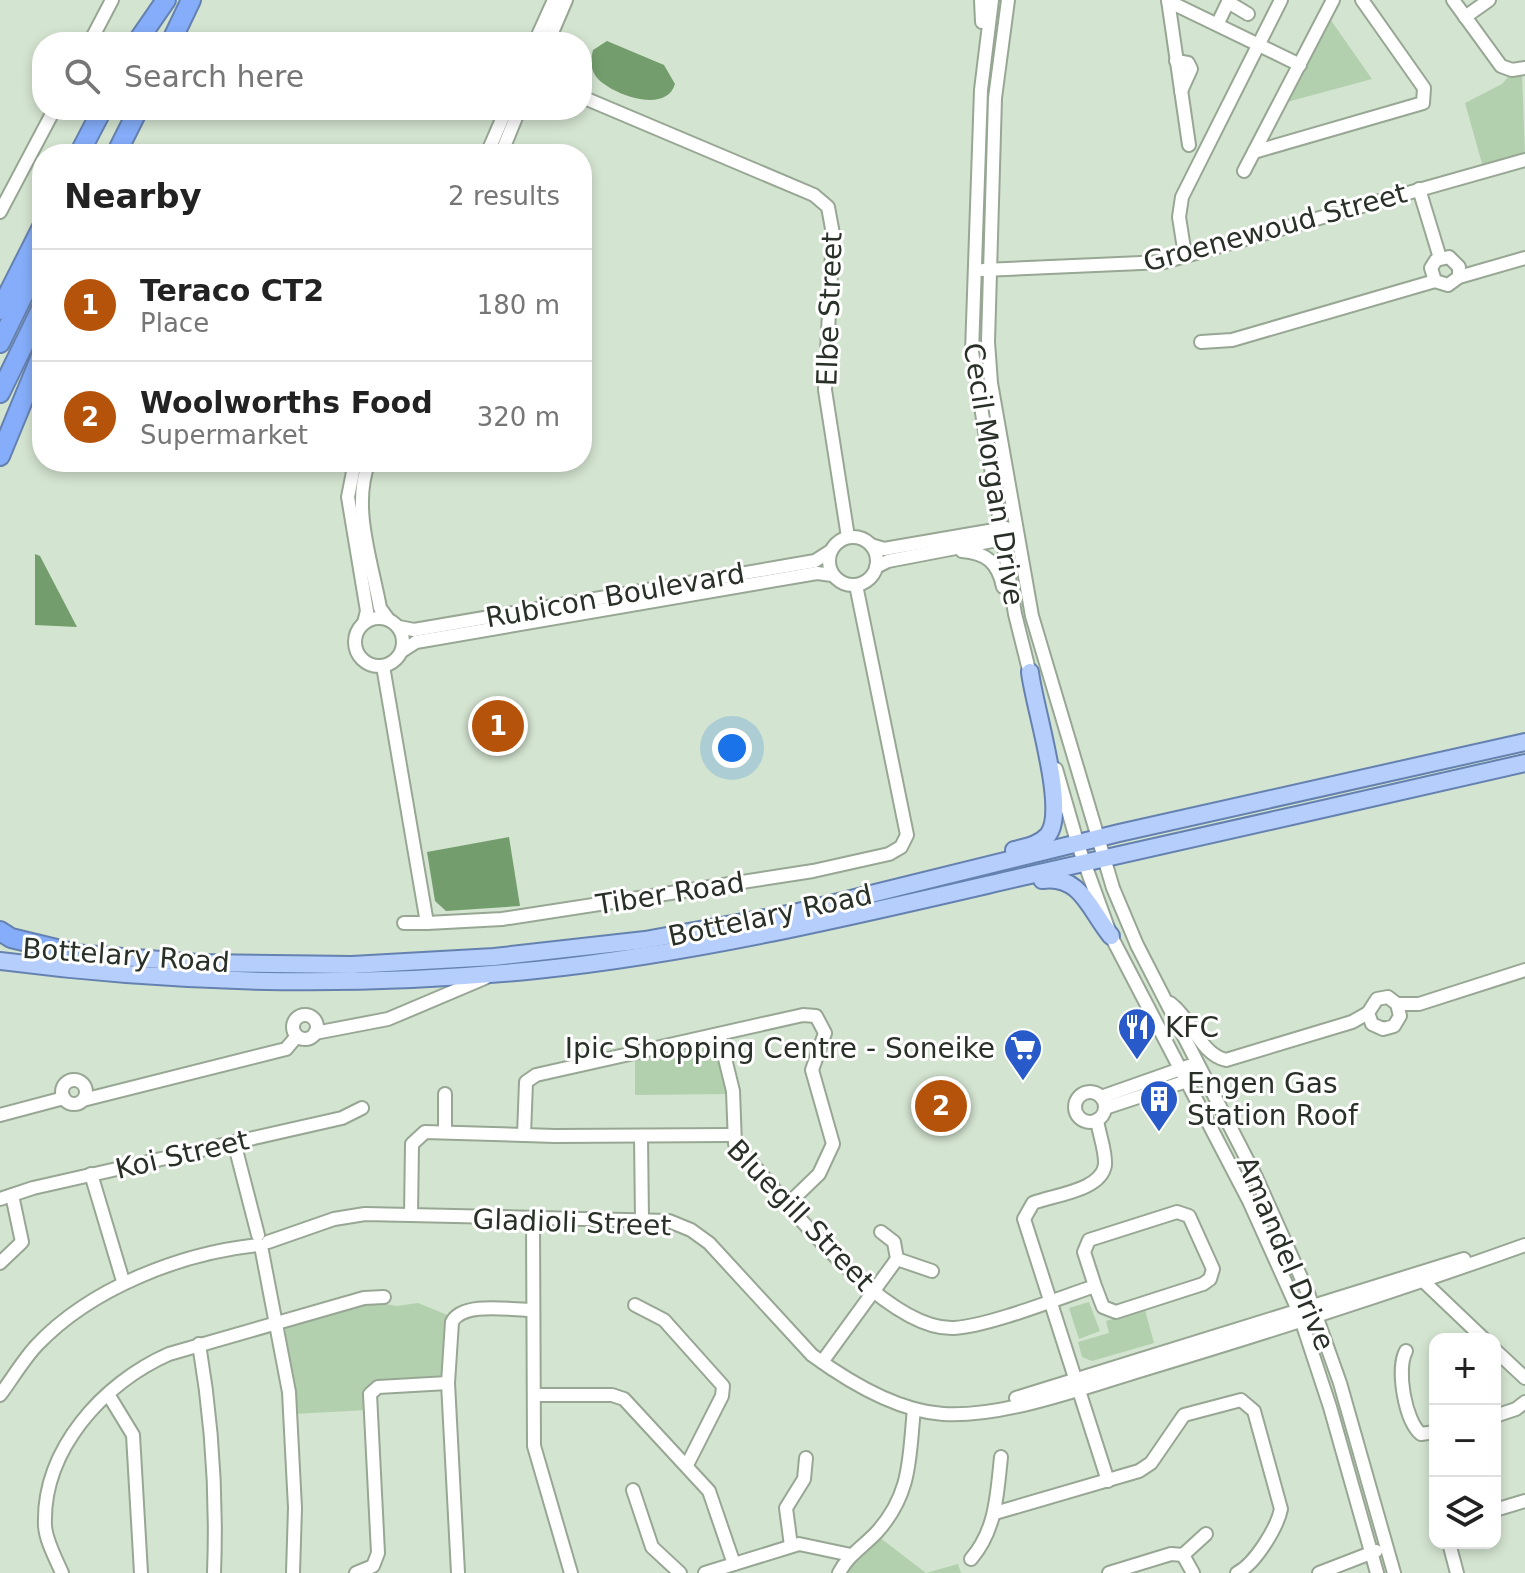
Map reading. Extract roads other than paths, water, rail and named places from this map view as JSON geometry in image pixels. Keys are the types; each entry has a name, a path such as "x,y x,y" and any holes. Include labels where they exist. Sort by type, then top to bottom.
{"highway":[{"path":"144,32 166,0"},
{"path":"152,32 166,0"},
{"path":"176,32 190,3"},
{"path":"181,32 190,3"},
{"path":"84,144 97,120"},
{"path":"97,144 109,120"},
{"path":"121,144 133,120"},
{"path":"135,144 145,120"},
{"path":"0,310 32,247"},
{"path":"0,343 32,277"},
{"path":"0,393 32,327"},
{"path":"0,456 32,378"},
{"path":"0,931 11,938 73,953"}],"main road":[{"path":"887,890 969,861 1032,846 1049,834 1056,800 1030,672"},
{"name":"Bottelary Road","path":"0,945 73,953 265,965 445,961 682,934 887,890 1525,742"},
{"name":"Bottelary Road","path":"0,961 102,973 275,981 499,973 725,943 1525,763"},
{"path":"969,889 1047,879 1066,880 1075,885 1111,936"}],"street":[{"path":"95,32 112,0"},
{"path":"540,32 554,0"},
{"path":"552,32 566,0"},
{"path":"981,0 987,37"},
{"name":"Cecil Morgan Drive","path":"992,0 981,90 972,352 1019,631 1084,863"},
{"name":"Cecil Morgan Drive","path":"1008,0 995,98 989,270 991,383 1032,616 1102,859"},
{"path":"1168,0 1300,65"},
{"path":"1168,0 1189,145"},
{"path":"1185,255 1179,217 1182,197 1281,0"},
{"path":"1244,171 1333,0"},
{"path":"1254,152 1423,103 1424,88 1362,0"},
{"path":"1453,0 1501,66 1512,70 1525,68"},
{"path":"1465,17 1489,0"},
{"path":"1218,23 1228,1 1248,14"},
{"name":"Elbe Street","path":"592,101 814,195 828,207 833,234 825,399 848,537"},
{"path":"36,144 49,120"},
{"path":"491,144 502,120"},
{"path":"505,144 515,120"},
{"path":"0,212 32,152"},
{"name":"Groenewoud Street","path":"973,271 1140,264 1185,255 1525,160"},
{"path":"1419,189 1440,258"},
{"path":"1440,258 1453,259 1459,267 1459,277"},
{"path":"1435,281 1431,268 1440,258"},
{"path":"1201,342 1232,340 1435,281 1448,285 1459,277 1525,258"},
{"path":"353,472 348,497 367,611 355,639 357,653 367,664 383,666 394,661 402,651 403,639 399,627 380,608 361,501 365,472"},
{"path":"1001,534 942,551 885,561 876,567 872,576 856,585 844,584 832,575 829,552 848,537 886,549 1016,532"},
{"path":"871,545 876,567"},
{"path":"942,551 974,552 994,563 1019,631"},
{"name":"Rubicon Boulevard","path":"399,627 414,630 815,561 829,552"},
{"name":"Rubicon Boulevard","path":"402,651 416,642 821,572 832,575"},
{"name":"Tiber Road","path":"427,923 502,919 813,871 898,850 906,839 906,826 856,585"},
{"path":"364,623 374,618 388,619"},
{"path":"383,666 427,923 404,923"},
{"name":"Amandel Drive","path":"1102,859 1131,932 1283,1234 1315,1311 1340,1383 1394,1573"},
{"name":"Amandel Drive","path":"1084,863 1111,936 1182,1069 1287,1283 1300,1316 1377,1573"},
{"path":"1399,1010 1525,970"},
{"path":"315,1033 314,1020 301,1016 293,1026 297,1036 306,1039 315,1033 388,1019 499,973"},
{"path":"1382,997 1399,1010 1394,1026 1383,1029 1372,1024 1368,1013 1372,1002 1382,997"},
{"path":"1165,999 1185,1017 1207,1049 1226,1060 1338,1026 1368,1013"},
{"path":"524,1135 525,1086 531,1077 808,1014 822,1021 824,1041 812,1070 831,1131 832,1149 819,1174 789,1203"},
{"path":"719,1034 733,1091 732,1135"},
{"path":"109,1090 77,1081 67,1083 62,1091 64,1098 73,1104 109,1090 286,1049 297,1036"},
{"path":"1098,1112 1197,1062"},
{"path":"1098,1112 1204,1075"},
{"path":"83,1084 86,1092 83,1100"},
{"path":"445,1094 445,1132"},
{"path":"0,1115 64,1098"},
{"name":"Koi Street","path":"6,1197 91,1174 342,1118 362,1108"},
{"path":"1098,1112 1099,1139 1105,1159 1099,1176 1085,1186 1033,1203 1024,1215 1108,1481"},
{"name":"Bluegill Street","path":"411,1215 413,1140 425,1132 732,1135 735,1144 873,1293 923,1321 946,1328 964,1327 1095,1286"},
{"path":"641,1136 642,1220"},
{"path":"234,1142 262,1242 290,1402 293,1573"},
{"path":"91,1174 123,1281"},
{"path":"0,1263 22,1242 6,1197"},
{"path":"1172,1213 1189,1216 1213,1269 1210,1279 1203,1284 1116,1312 1103,1307 1095,1286 1084,1252 1089,1240 1172,1213"},
{"name":"Gladioli Street","path":"0,1395 40,1342 123,1281 357,1215 669,1221 698,1233 822,1362 914,1409 952,1414 983,1410 1077,1384 1300,1316"},
{"path":"533,1220 536,1459 571,1573"},
{"path":"822,1362 897,1259 894,1242 881,1232"},
{"path":"1300,1316 1525,1243"},
{"path":"897,1259 932,1271"},
{"path":"1419,1278 1478,1333"},
{"path":"1230,1329 1281,1306 1287,1283"},
{"path":"62,1573 45,1527 56,1462 95,1405 158,1359 199,1344 364,1298 384,1297"},
{"path":"635,1305 664,1320 723,1386 722,1396 687,1465"},
{"path":"458,1573 448,1383 451,1326 456,1315 466,1310 533,1310"},
{"name":"Gladioli Street","path":"1077,1384 1230,1329 1300,1316"},
{"path":"199,1344 210,1422 216,1518 214,1573"},
{"path":"1406,1351 1400,1372 1413,1426 1421,1434 1429,1433"},
{"path":"1501,1356 1525,1378"},
{"path":"356,1573 373,1566 378,1553 370,1394 378,1387 448,1383"},
{"path":"108,1394 133,1435 141,1573"},
{"path":"534,1395 621,1397 687,1465 713,1499 734,1564"},
{"path":"995,1513 1108,1481 1148,1466 1184,1415 1232,1400 1246,1402 1254,1411 1281,1509 1248,1565 1237,1573"},
{"path":"1501,1414 1525,1402"},
{"path":"839,1573 851,1555 880,1528 903,1496 914,1409"},
{"path":"971,1559 984,1544 995,1513 1001,1457"},
{"path":"791,1546 786,1508 804,1479 806,1458"},
{"path":"633,1490 652,1547 680,1573"},
{"path":"1501,1508 1525,1501"},
{"path":"1109,1573 1171,1554 1183,1555 1206,1534"},
{"path":"705,1573 791,1546 810,1544 851,1555"},
{"path":"1319,1573 1386,1548"},
{"path":"1451,1549 1457,1573"},
{"path":"1183,1555 1193,1573"}],"place":[{"name":"Teraco CT2","path":"498,726"},
{"name":"KFC","path":"1137,1061"},
{"name":"Ipic Shopping Centre - Soneike","path":"1023,1082"},
{"name":"Woolworths Food","path":"941,1106"},
{"name":"Engen Gas Station Roof","path":"1159,1133"}]}
